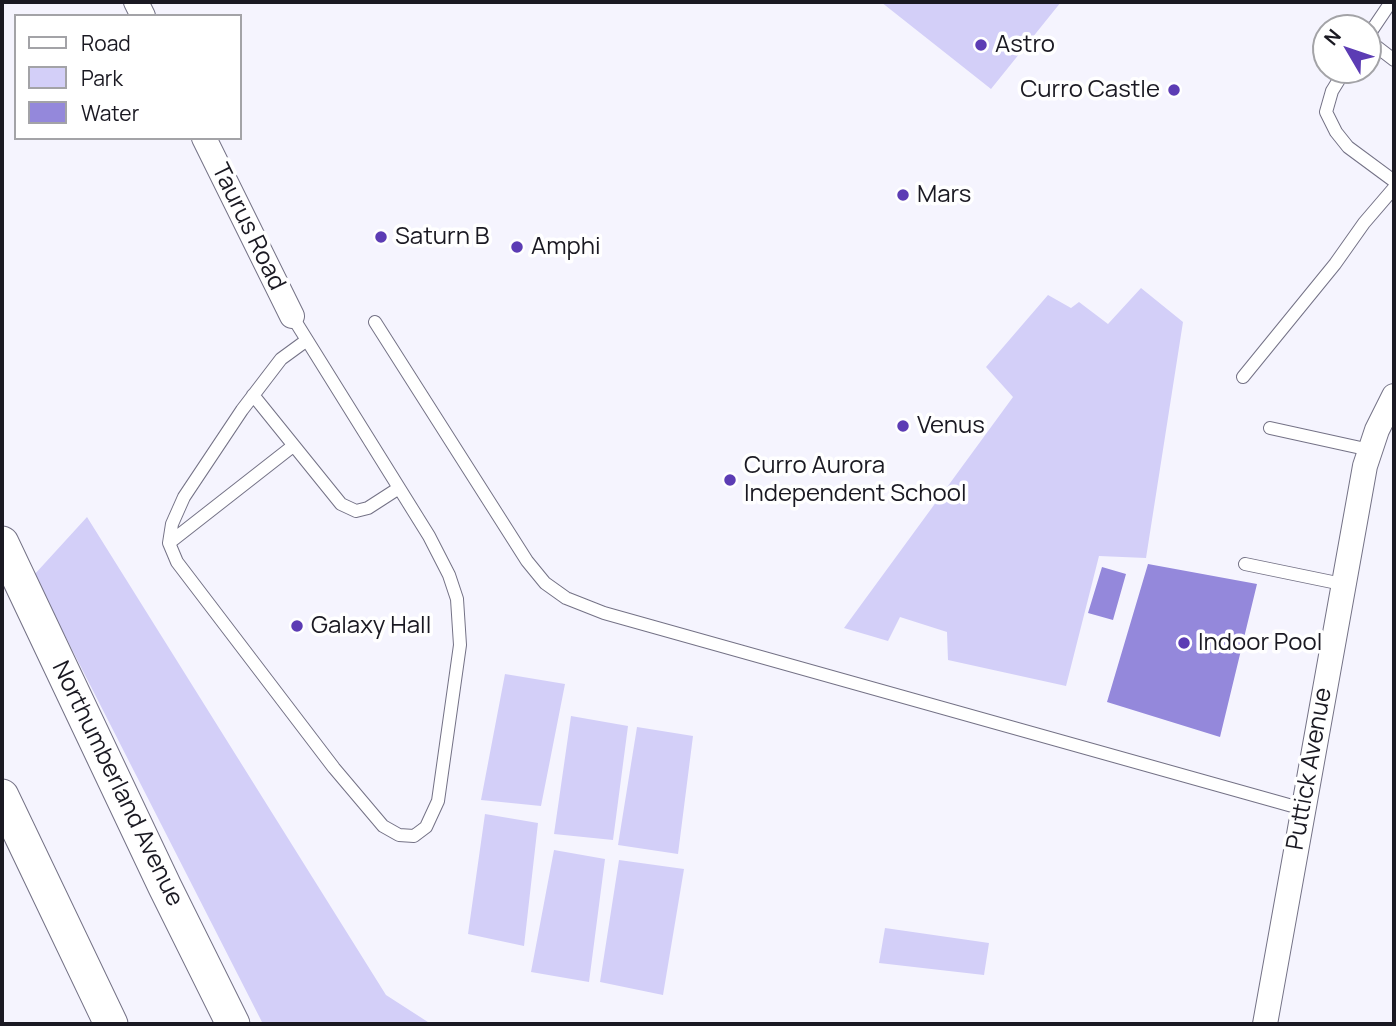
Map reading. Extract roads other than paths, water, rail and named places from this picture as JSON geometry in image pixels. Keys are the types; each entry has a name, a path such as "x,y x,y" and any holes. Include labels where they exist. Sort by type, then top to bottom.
{"main road":[{"name":"Northumberland Avenue","path":"2,543 233,1024"},
{"path":"2,796 111,1024"}],"street":[{"name":"Taurus Road","path":"205,140 292,316"},
{"name":"Puttick Avenue","path":"1265,1024 1365,466 1377,430 1394,396"}],"lane":[{"path":"1336,84 1326,112 1336,132 1348,147 1394,181"},
{"path":"1243,377 1394,188"},
{"path":"292,316 307,340 399,488 449,575 457,600 460,645 438,801 426,827 414,836 399,835 383,826 334,768 177,562 169,543 172,524 184,497 253,395 281,359 307,340"},
{"path":"375,322 527,561 545,583 565,598 604,613 1303,809"},
{"path":"253,395 341,504 356,511 368,508 399,488"},
{"path":"1270,428 1370,450"},
{"path":"169,543 293,446"},
{"path":"1245,564 1342,584"}],"water":[{"name":"Indoor Pool","path":"1148,564 1257,584 1220,737 1107,702"},
{"path":"1102,567 1126,574 1113,620 1088,613"}],"place":[{"name":"Astro","path":"981,45"},
{"name":"Curro Castle","path":"1174,90"},
{"name":"Mars","path":"903,195"},
{"name":"Saturn B","path":"381,237"},
{"name":"Amphi","path":"517,247"},
{"name":"Venus","path":"903,426"},
{"name":"Curro Aurora Independent School","path":"730,480"},
{"name":"Galaxy Hall","path":"297,626"},
{"name":"Indoor Pool","path":"1184,643"}]}
